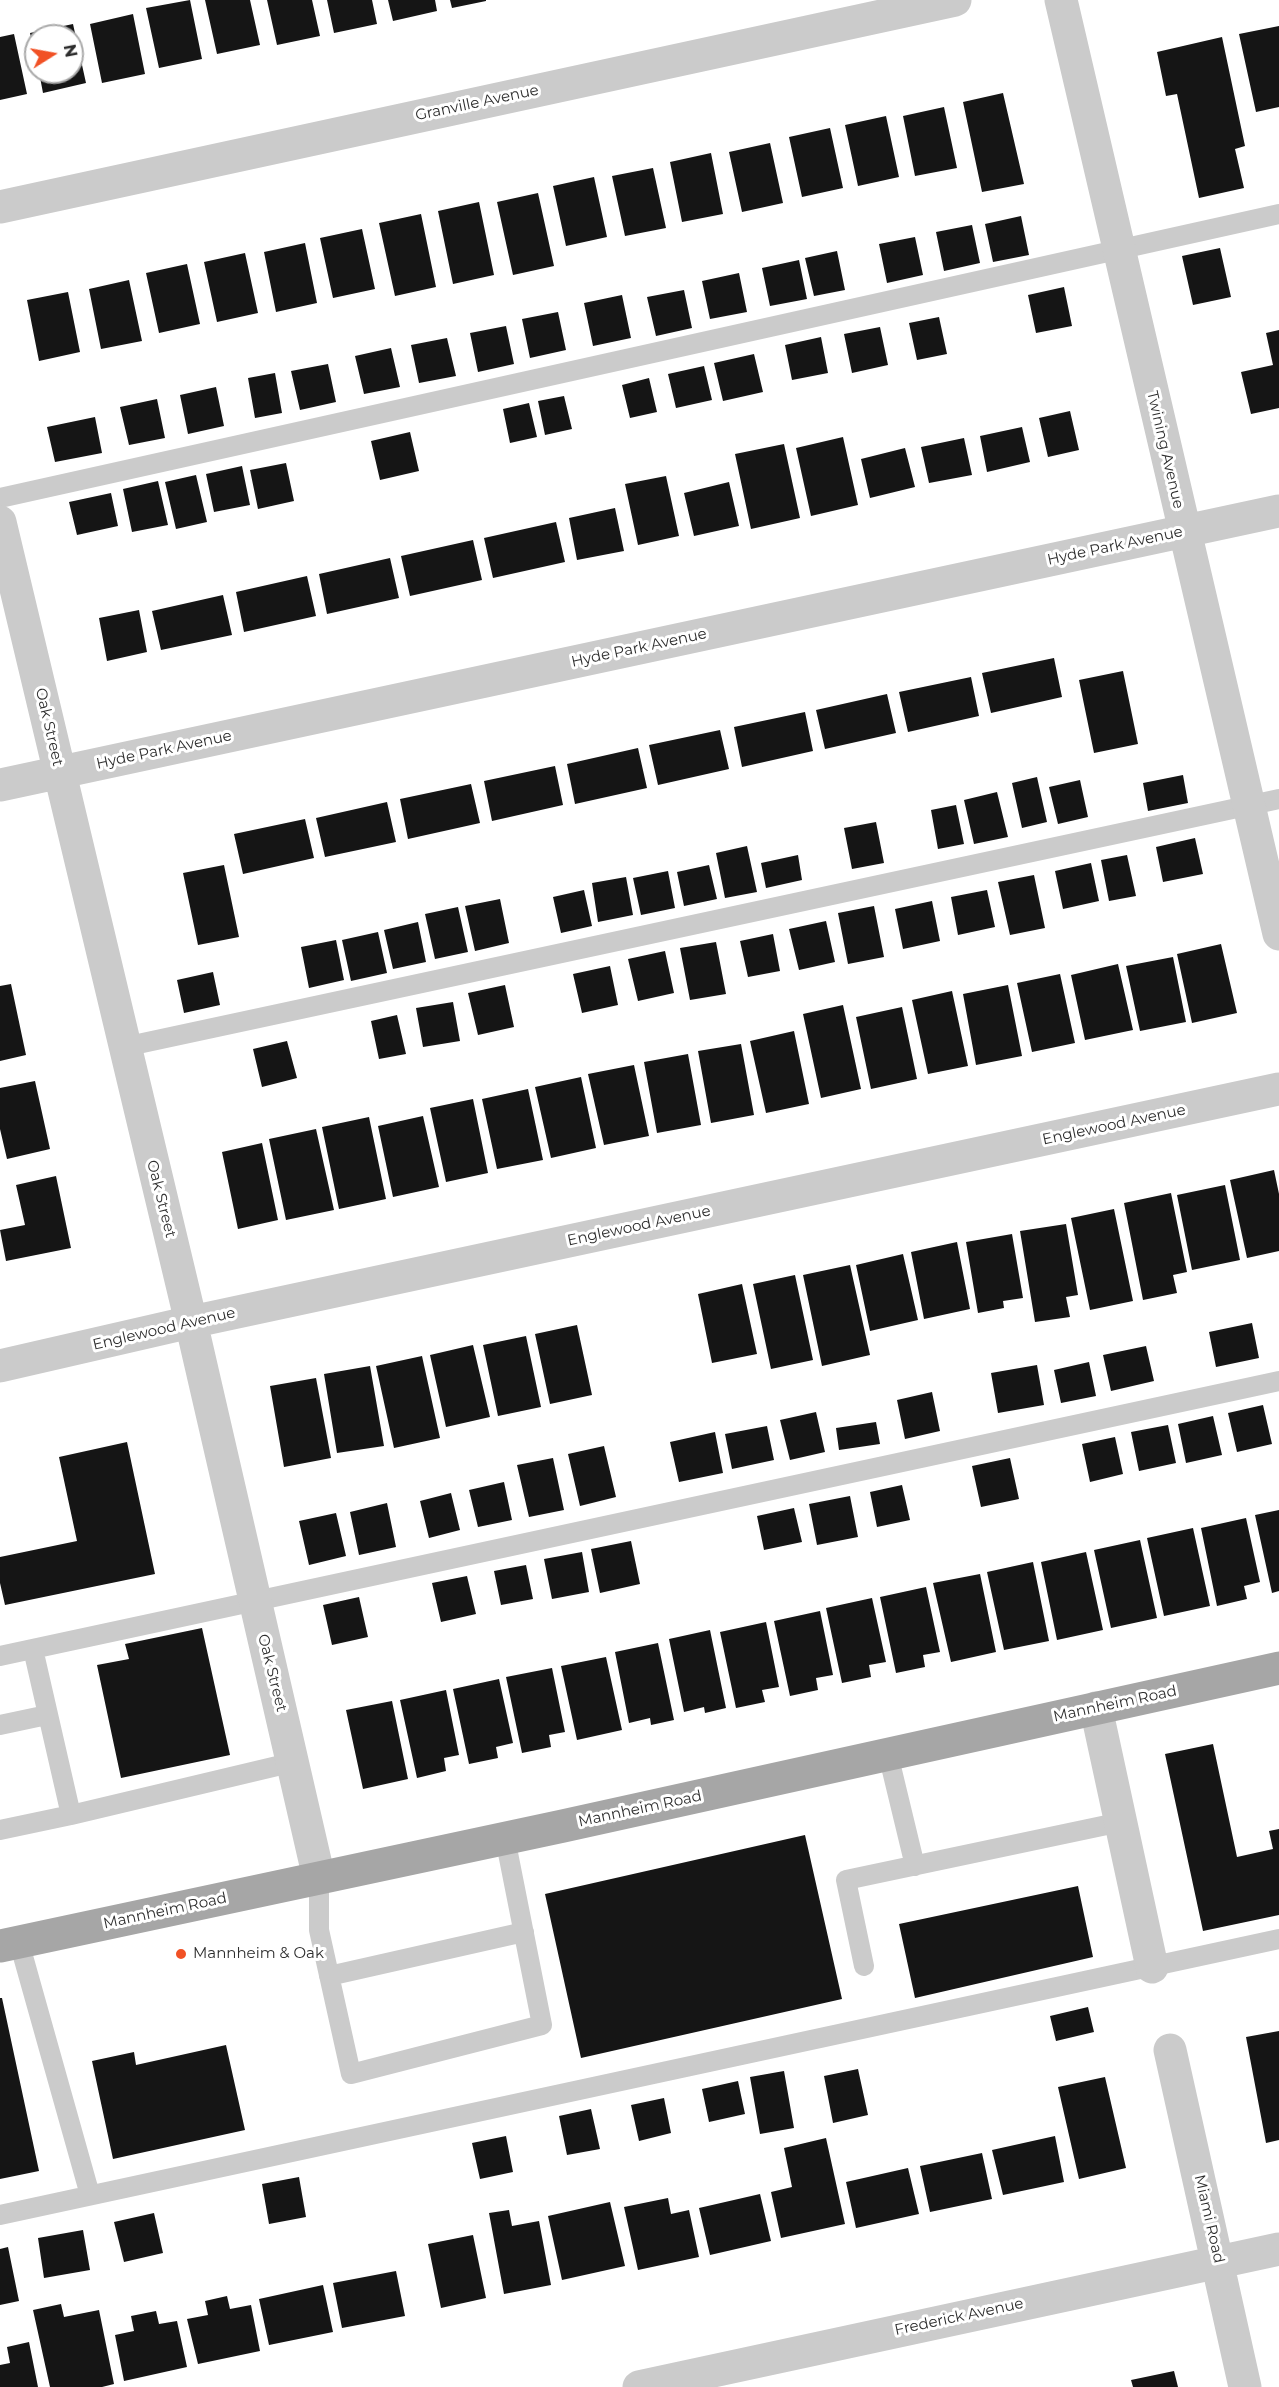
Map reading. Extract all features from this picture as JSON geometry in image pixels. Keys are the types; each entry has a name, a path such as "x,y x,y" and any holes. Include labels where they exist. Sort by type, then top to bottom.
{"main road":[{"name":"Mannheim Road","path":"10,1944 1279,1668"}],"street":[{"name":"Granville Avenue","path":"0,207 955,0"},
{"name":"Twining Avenue","path":"1061,0 1183,531 1264,802 1279,934"},
{"name":"Hyde Park Avenue","path":"0,785 1279,511"},
{"name":"Oak Street","path":"0,522 294,1762 319,1878"},
{"name":"Englewood Avenue","path":"0,1366 190,1322 1279,1089"},
{"path":"1096,1708 1152,1967"},
{"name":"Miami Road","path":"1170,2050 1219,2261 1245,2387"},
{"name":"Frederick Avenue","path":"639,2387 1279,2249"}],"lane":[{"path":"0,498 1279,214"},
{"path":"124,1047 1264,802"},
{"path":"0,1656 1279,1381"},
{"path":"33,1649 70,1815"},
{"path":"0,1725 47,1715"},
{"path":"888,1754 915,1866"},
{"path":"0,1830 294,1762"},
{"path":"864,1966 846,1881 1120,1822"},
{"path":"319,1878 319,1930 352,2074 542,2025 505,1838"},
{"path":"329,1976 524,1932"},
{"path":"0,2215 1279,1939"},
{"path":"10,1944 90,2195"}],"building":[{"path":"190,0 202,59 159,68 146,8"},
{"path":"205,0 250,0 260,45 217,54"},
{"path":"267,0 312,0 320,36 277,45"},
{"path":"327,0 372,0 377,24 334,33"},
{"path":"388,0 435,0 437,11 393,21"},
{"path":"450,0 486,0 486,1 452,8"},
{"path":"133,14 145,74 102,83 90,24"},
{"path":"1279,26 1279,107 1256,112 1239,34"},
{"path":"14,34 27,94 0,100 0,37"},
{"path":"1222,37 1245,146 1235,149 1244,188 1199,198 1177,94 1166,96 1157,52"},
{"path":"41,84 82,84 43,93"},
{"path":"1003,93 1024,184 982,192 963,102"},
{"path":"944,107 957,168 915,176 903,116"},
{"path":"886,116 899,177 858,186 845,125"},
{"path":"830,128 843,188 802,197 789,137"},
{"path":"770,143 783,203 742,212 729,152"},
{"path":"711,153 723,214 682,222 670,162"},
{"path":"653,168 666,228 625,236 612,176"},
{"path":"594,177 607,237 566,246 553,186"},
{"path":"538,193 554,266 513,275 497,202"},
{"path":"479,202 494,275 453,284 438,211"},
{"path":"421,214 436,287 395,296 379,223"},
{"path":"1021,216 1029,255 993,262 985,224"},
{"path":"972,225 980,263 944,271 936,232"},
{"path":"362,229 375,289 333,298 320,238"},
{"path":"915,237 923,275 887,283 879,244"},
{"path":"305,243 317,303 276,312 264,252"},
{"path":"1220,248 1231,297 1193,305 1182,256"},
{"path":"837,251 845,290 814,296 805,258"},
{"path":"245,253 258,313 217,322 204,262"},
{"path":"799,260 807,299 770,306 762,268"},
{"path":"187,264 200,324 159,333 146,273"},
{"path":"739,273 747,312 710,319 702,281"},
{"path":"129,280 142,341 101,349 89,289"},
{"path":"1064,287 1072,326 1036,333 1028,295"},
{"path":"684,290 692,328 656,336 647,297"},
{"path":"68,292 80,352 39,361 27,300"},
{"path":"622,295 631,338 593,346 584,303"},
{"path":"558,312 566,350 530,358 522,319"},
{"path":"939,317 947,354 917,360 909,323"},
{"path":"506,326 514,364 478,372 470,333"},
{"path":"880,327 888,365 852,373 844,334"},
{"path":"1279,330 1279,408 1251,414 1241,372 1273,365 1266,333"},
{"path":"821,337 828,373 792,380 785,345"},
{"path":"447,338 456,376 419,383 411,345"},
{"path":"391,348 400,387 364,394 355,356"},
{"path":"754,354 763,392 723,401 714,363"},
{"path":"328,364 336,402 300,410 291,371"},
{"path":"704,366 712,400 676,408 668,374"},
{"path":"275,373 282,413 255,418 248,378"},
{"path":"649,378 657,412 630,418 622,385"},
{"path":"216,387 224,426 188,434 180,395"},
{"path":"564,396 572,429 545,435 538,401"},
{"path":"157,399 165,438 129,445 120,407"},
{"path":"529,403 537,437 510,443 503,409"},
{"path":"1070,411 1079,450 1048,457 1039,418"},
{"path":"95,417 102,453 55,462 47,427"},
{"path":"1022,427 1030,462 987,472 980,436"},
{"path":"410,432 419,471 380,480 371,441"},
{"path":"843,437 858,505 811,516 796,448"},
{"path":"964,438 972,475 929,483 921,447"},
{"path":"784,444 800,518 751,529 735,454"},
{"path":"905,448 915,487 870,498 861,459"},
{"path":"286,463 294,501 258,509 250,470"},
{"path":"242,466 250,505 214,512 206,474"},
{"path":"196,475 207,522 176,529 165,482"},
{"path":"666,476 679,536 638,545 625,484"},
{"path":"158,481 168,525 132,532 123,489"},
{"path":"729,482 739,526 694,536 684,493"},
{"path":"111,493 118,526 77,535 69,502"},
{"path":"615,508 624,551 577,560 569,518"},
{"path":"556,522 565,562 493,578 484,538"},
{"path":"473,540 482,580 410,596 401,556"},
{"path":"390,558 399,598 327,614 319,574"},
{"path":"307,576 316,616 244,632 236,592"},
{"path":"223,595 232,635 161,650 152,611"},
{"path":"139,610 147,652 107,661 99,618"},
{"path":"1054,658 1062,697 991,713 982,673"},
{"path":"1123,671 1138,744 1094,753 1079,680"},
{"path":"971,677 979,716 908,732 899,692"},
{"path":"887,694 896,733 825,749 816,710"},
{"path":"805,712 813,751 742,767 734,727"},
{"path":"720,730 729,769 658,785 649,745"},
{"path":"638,748 647,788 575,804 567,764"},
{"path":"555,766 563,805 492,821 484,781"},
{"path":"1183,775 1188,803 1148,811 1143,783"},
{"path":"1037,777 1047,822 1022,828 1012,783"},
{"path":"1080,780 1088,817 1058,824 1049,787"},
{"path":"471,784 480,823 408,839 400,799"},
{"path":"997,792 1008,837 974,844 964,800"},
{"path":"387,802 396,842 325,857 316,818"},
{"path":"956,805 964,844 938,849 931,810"},
{"path":"305,819 314,858 243,874 234,834"},
{"path":"876,822 884,863 852,869 844,828"},
{"path":"1195,838 1203,874 1163,882 1156,847"},
{"path":"747,846 757,892 725,898 716,853"},
{"path":"798,855 802,880 766,888 761,863"},
{"path":"1127,855 1136,896 1109,901 1101,860"},
{"path":"1091,863 1099,901 1063,909 1055,871"},
{"path":"224,865 239,937 198,945 183,873"},
{"path":"709,865 717,899 684,906 677,872"},
{"path":"668,871 675,908 641,915 633,878"},
{"path":"1034,875 1045,928 1010,935 998,882"},
{"path":"626,877 633,915 598,922 592,883"},
{"path":"584,890 592,926 561,933 553,897"},
{"path":"987,890 995,927 958,935 951,897"},
{"path":"500,899 509,943 475,951 465,906"},
{"path":"932,901 940,941 903,949 895,909"},
{"path":"874,906 884,957 848,964 838,913"},
{"path":"458,907 468,952 435,959 425,914"},
{"path":"826,921 835,962 799,970 789,929"},
{"path":"418,922 426,962 393,969 384,930"},
{"path":"378,932 387,973 351,981 342,940"},
{"path":"773,934 780,971 748,977 740,941"},
{"path":"336,940 344,980 309,988 301,947"},
{"path":"716,942 726,994 690,1000 680,948"},
{"path":"1221,944 1237,1013 1192,1023 1177,954"},
{"path":"665,951 674,993 638,1001 628,959"},
{"path":"1173,957 1186,1022 1140,1031 1126,966"},
{"path":"1118,964 1133,1030 1085,1040 1071,975"},
{"path":"610,966 618,1005 582,1013 573,974"},
{"path":"213,972 220,1005 184,1013 177,980"},
{"path":"1060,974 1075,1043 1032,1052 1017,983"},
{"path":"11,984 26,1055 0,1061 0,986"},
{"path":"505,985 514,1027 478,1035 468,993"},
{"path":"1008,985 1022,1056 976,1065 963,994"},
{"path":"952,991 968,1066 928,1074 912,1000"},
{"path":"453,1002 460,1041 423,1047 416,1008"},
{"path":"843,1005 861,1089 821,1098 803,1014"},
{"path":"902,1007 917,1079 871,1089 856,1017"},
{"path":"397,1015 406,1054 379,1059 371,1021"},
{"path":"794,1031 809,1104 766,1113 750,1041"},
{"path":"287,1041 297,1078 262,1087 253,1049"},
{"path":"741,1044 754,1115 711,1123 698,1051"},
{"path":"688,1054 701,1125 657,1133 644,1062"},
{"path":"634,1065 649,1136 604,1145 588,1074"},
{"path":"581,1077 596,1148 551,1158 535,1087"},
{"path":"35,1081 50,1149 7,1159 0,1129 0,1088"},
{"path":"528,1089 543,1160 497,1169 482,1099"},
{"path":"473,1099 488,1173 446,1182 430,1108"},
{"path":"423,1116 439,1187 393,1197 378,1126"},
{"path":"369,1117 386,1199 339,1209 322,1127"},
{"path":"316,1129 334,1210 286,1220 269,1139"},
{"path":"262,1143 278,1220 238,1229 222,1152"},
{"path":"1274,1170 1279,1194 1279,1251 1247,1258 1230,1180"},
{"path":"56,1176 71,1248 6,1261 0,1230 25,1225 16,1185"},
{"path":"1225,1185 1240,1260 1192,1270 1177,1195"},
{"path":"1171,1193 1187,1272 1173,1275 1177,1293 1143,1300 1124,1203"},
{"path":"1114,1209 1133,1301 1090,1310 1071,1218"},
{"path":"1066,1224 1078,1295 1066,1297 1070,1317 1035,1322 1020,1231"},
{"path":"1012,1234 1023,1298 1003,1301 1004,1308 978,1313 966,1242"},
{"path":"957,1242 970,1309 924,1319 911,1252"},
{"path":"903,1254 918,1320 870,1331 856,1265"},
{"path":"850,1265 870,1355 822,1366 803,1275"},
{"path":"795,1275 813,1360 771,1369 753,1284"},
{"path":"742,1284 757,1354 712,1363 698,1294"},
{"path":"1252,1323 1259,1358 1216,1367 1209,1332"},
{"path":"577,1325 592,1395 550,1404 535,1334"},
{"path":"526,1336 541,1407 498,1416 483,1345"},
{"path":"473,1345 490,1417 446,1427 430,1355"},
{"path":"1146,1346 1154,1381 1111,1391 1103,1355"},
{"path":"422,1356 440,1438 394,1448 376,1366"},
{"path":"1089,1362 1096,1396 1061,1403 1054,1370"},
{"path":"1037,1365 1044,1405 998,1413 991,1373"},
{"path":"370,1366 384,1446 337,1453 324,1374"},
{"path":"316,1378 331,1458 284,1467 270,1386"},
{"path":"932,1392 940,1431 905,1439 897,1400"},
{"path":"1263,1405 1272,1444 1237,1452 1228,1413"},
{"path":"816,1412 825,1452 790,1460 780,1420"},
{"path":"1213,1416 1222,1455 1186,1463 1178,1424"},
{"path":"876,1422 880,1444 839,1450 836,1428"},
{"path":"1168,1425 1176,1463 1139,1471 1131,1432"},
{"path":"767,1426 774,1460 732,1469 725,1434"},
{"path":"715,1432 723,1473 679,1482 670,1442"},
{"path":"1115,1437 1123,1474 1090,1482 1082,1444"},
{"path":"127,1442 155,1574 5,1605 0,1583 0,1557 77,1541 59,1457"},
{"path":"604,1446 616,1497 580,1506 568,1454"},
{"path":"553,1458 564,1510 529,1517 517,1465"},
{"path":"1010,1458 1019,1499 981,1507 972,1466"},
{"path":"504,1482 512,1520 478,1527 469,1490"},
{"path":"902,1485 910,1520 877,1527 870,1492"},
{"path":"451,1493 460,1530 429,1538 420,1501"},
{"path":"850,1496 858,1537 817,1545 809,1504"},
{"path":"387,1503 396,1547 359,1555 350,1512"},
{"path":"794,1508 802,1542 764,1550 757,1516"},
{"path":"1279,1510 1279,1591 1272,1593 1255,1515"},
{"path":"336,1513 346,1556 309,1565 299,1521"},
{"path":"1246,1518 1260,1582 1244,1586 1247,1599 1217,1606 1201,1528"},
{"path":"1193,1528 1210,1606 1164,1616 1147,1538"},
{"path":"1140,1540 1157,1618 1111,1628 1094,1550"},
{"path":"631,1541 640,1584 600,1593 591,1549"},
{"path":"582,1552 589,1592 552,1599 544,1559"},
{"path":"1086,1552 1103,1630 1057,1640 1041,1562"},
{"path":"1033,1562 1049,1641 1004,1650 987,1572"},
{"path":"526,1565 533,1599 501,1605 494,1571"},
{"path":"980,1574 996,1652 951,1662 933,1583"},
{"path":"467,1576 476,1614 441,1622 432,1583"},
{"path":"926,1587 940,1652 923,1655 925,1667 896,1673 880,1597"},
{"path":"359,1597 368,1637 332,1645 323,1605"},
{"path":"872,1598 886,1662 869,1665 871,1677 842,1683 826,1608"},
{"path":"820,1611 833,1675 816,1678 818,1690 790,1696 774,1621"},
{"path":"766,1622 779,1687 762,1690 765,1702 736,1708 720,1632"},
{"path":"202,1628 230,1755 121,1778 97,1665 129,1659 125,1644"},
{"path":"710,1630 726,1708 705,1713 704,1707 684,1712 669,1639"},
{"path":"658,1643 674,1720 651,1725 650,1718 629,1723 615,1652"},
{"path":"606,1657 622,1730 577,1740 561,1666"},
{"path":"552,1668 565,1732 549,1735 551,1747 522,1753 506,1677"},
{"path":"499,1679 513,1743 496,1747 498,1758 469,1764 453,1689"},
{"path":"446,1690 459,1755 444,1758 446,1771 417,1778 400,1700"},
{"path":"392,1701 408,1779 363,1789 346,1710"},
{"path":"1213,1744 1237,1857 1273,1849 1269,1831 1279,1829 1279,1915 1203,1931 1165,1754"},
{"path":"805,1835 842,1999 581,2058 545,1894"},
{"path":"1078,1886 1093,1957 915,1998 899,1924"},
{"path":"0,1998 2,1998 39,2171 0,2179"},
{"path":"1088,2007 1094,2032 1056,2041 1050,2016"},
{"path":"1279,2031 1279,2140 1266,2143 1246,2037"},
{"path":"226,2045 245,2130 113,2159 92,2061 134,2052 136,2065"},
{"path":"858,2069 868,2115 833,2123 824,2076"},
{"path":"784,2071 794,2128 760,2134 750,2077"},
{"path":"1105,2077 1126,2168 1079,2179 1058,2087"},
{"path":"738,2081 745,2114 709,2122 702,2089"},
{"path":"664,2098 671,2133 639,2141 631,2105"},
{"path":"591,2109 600,2149 567,2155 559,2116"},
{"path":"506,2136 513,2172 480,2179 472,2143"},
{"path":"1055,2136 1064,2182 1003,2195 992,2150"},
{"path":"826,2138 845,2224 781,2238 771,2192 792,2187 784,2148"},
{"path":"982,2153 992,2199 930,2212 920,2166"},
{"path":"908,2168 919,2214 856,2228 846,2182"},
{"path":"299,2177 306,2217 269,2224 262,2184"},
{"path":"760,2194 771,2241 710,2255 699,2208"},
{"path":"668,2198 671,2214 689,2210 699,2257 638,2270 624,2207"},
{"path":"610,2202 625,2266 562,2280 548,2216"},
{"path":"509,2210 512,2226 539,2221 551,2285 504,2294 489,2213"},
{"path":"154,2213 163,2253 124,2262 114,2222"},
{"path":"83,2230 90,2270 44,2278 38,2238"},
{"path":"473,2235 486,2298 441,2308 428,2244"},
{"path":"8,2247 19,2301 0,2305 0,2249"},
{"path":"396,2271 405,2316 342,2328 333,2283"},
{"path":"323,2285 333,2332 269,2345 259,2299"},
{"path":"227,2296 230,2309 251,2305 260,2351 198,2364 187,2319 208,2315 205,2301"},
{"path":"61,2304 64,2317 99,2310 114,2384 102,2387 50,2387 33,2310"},
{"path":"156,2311 159,2324 177,2321 187,2367 124,2381 115,2335 134,2331 131,2316"},
{"path":"29,2342 38,2387 0,2387 0,2365 10,2363 7,2347"},
{"path":"1174,2371 1178,2387 1133,2387 1131,2380"}],"place":[{"name":"Mannheim & Oak","path":"181,1954"}]}
